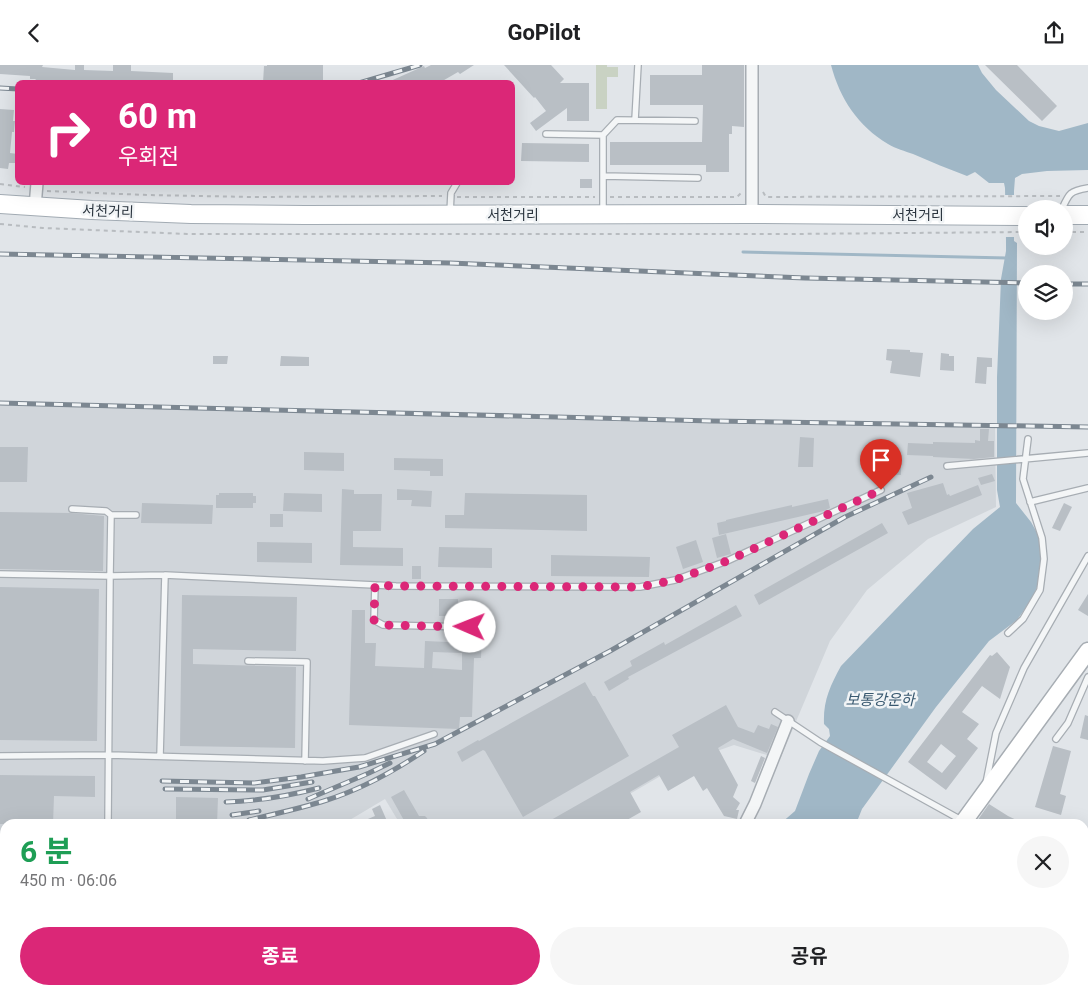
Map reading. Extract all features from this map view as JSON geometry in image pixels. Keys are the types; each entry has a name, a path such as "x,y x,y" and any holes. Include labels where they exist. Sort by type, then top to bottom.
{"main road":[{"name":"서천거리","path":"0,204 92,211 191,214 752,214 1018,224"},
{"path":"1073,215 1088,215"}],"street":[{"path":"752,65 752,214"},
{"path":"35,207 37,186"},
{"path":"964,819 1088,651"},
{"path":"748,819 788,721"}],"lane":[{"path":"635,120 638,65"},
{"path":"603,215 603,135 617,120 695,121"},
{"path":"546,134 603,135"},
{"path":"603,176 698,178"},
{"path":"450,215 451,197 455,185"},
{"path":"1066,200 1068,195 1088,188"},
{"path":"1008,633 1023,619 1040,590 1044,559 1042,538 1023,479 1028,439"},
{"path":"947,466 1088,453"},
{"path":"1030,502 1088,488"},
{"path":"0,574 165,575 396,586 640,587 675,580 727,561 881,490"},
{"path":"72,509 106,511 111,515 136,515"},
{"path":"108,819 111,515"},
{"path":"984,794 996,733 1024,668 1088,555"},
{"path":"160,756 165,575"},
{"path":"375,585 374,620 383,625 470,627"},
{"path":"248,661 307,662 306,761"},
{"path":"1056,739 1068,723 1088,677"},
{"path":"775,712 820,742 957,819"},
{"path":"0,756 109,755 323,761 366,758 434,734"}],"path":[{"path":"0,184 15,185"},
{"path":"18,185 37,186 49,191 76,193 253,197 737,197"},
{"path":"762,188 766,197 1068,195"},
{"path":"0,224 43,228 187,234 790,234 1018,224"},
{"path":"1073,232 1088,232"}],"shaded area":[{"path":"0,403 995,428 996,507 928,539 867,590 830,641 781,757 770,756 734,745 683,763 587,819 397,819 385,799 351,819 0,819"}],"green space":[{"path":"596,65 618,67 618,77 607,77 607,109 596,109"}],"water":[{"name":"보통강운하","path":"831,65 978,65 996,90 1029,121 1039,126 1059,131 1088,123 1088,170 1047,171 1022,174 1015,178 1014,241 1017,243 1016,503 1031,522 1040,538 1042,551 1039,582 1032,599 1017,620 989,641 936,707 862,809 858,819 786,819 795,811 819,751 830,736 829,729 824,724 826,701 841,666 973,529 1000,507 997,490 997,377 1001,279 1006,251 1004,183 989,183 975,172 967,176 888,144 877,137 859,120 845,100"}],"pier":[{"path":"1003,195 1016,195 1016,237 1003,237"}],"building":[{"path":"0,65 43,65 42,67 75,70 75,65 84,65 84,70 113,71 113,65 131,65 131,71 173,73 173,80 36,80 30,79 30,76 0,74"},
{"path":"323,65 323,80 263,80 264,66"},
{"path":"431,65 474,65 460,74 458,72 444,80 393,80 424,66 425,68"},
{"path":"504,65 551,65 564,79 560,83 589,83 589,121 567,121 567,108 536,131 530,123 546,111"},
{"path":"702,65 744,65 744,127 732,126 732,134 729,134 729,172 706,172 706,165 610,165 610,142 702,142 703,105 650,105 650,75 702,75"},
{"path":"985,65 1017,65 1057,106 1042,121"},
{"path":"0,109 14,110 14,132 12,132 10,153 15,154 15,163 9,163 8,169 0,168"},
{"path":"522,143 589,144 589,162 521,161"},
{"path":"580,179 592,179 592,188 580,188"},
{"path":"887,349 910,350 910,352 923,353 920,377 890,373 892,361 886,360"},
{"path":"941,353 954,356 954,371 940,370"},
{"path":"213,356 228,356 227,364 213,364"},
{"path":"281,356 309,357 309,366 280,366"},
{"path":"977,357 992,358 992,367 987,367 986,384 975,383"},
{"path":"980,429 989,429 988,441 994,441 994,457 974,459 907,455 908,443 975,443 975,440 980,441"},
{"path":"800,437 814,438 813,467 798,467"},
{"path":"870,442 882,443 881,465 901,465 901,475 869,474"},
{"path":"0,447 28,447 27,482 0,482"},
{"path":"304,452 344,453 344,471 304,470"},
{"path":"394,458 443,459 443,476 430,476 430,471 394,470"},
{"path":"992,474 995,481 981,485 978,478"},
{"path":"943,483 947,495 949,494 950,496 978,485 982,495 908,525 902,512 912,508 907,493"},
{"path":"342,489 354,490 354,494 382,494 381,531 353,531 353,547 403,548 403,566 340,565"},
{"path":"397,489 432,491 431,507 411,506 412,500 397,500"},
{"path":"219,493 253,493 253,496 256,496 256,503 253,503 253,508 216,508 216,495 219,495"},
{"path":"284,493 322,494 322,512 283,511"},
{"path":"465,493 587,495 587,531 445,528 445,515 464,515"},
{"path":"828,499 830,508 824,511 719,535 717,523 726,520"},
{"path":"142,503 213,505 212,524 141,523"},
{"path":"1064,503 1072,507 1060,531 1052,528"},
{"path":"0,512 71,513 104,516 103,571 0,569"},
{"path":"270,514 283,514 283,527 270,527"},
{"path":"882,523 888,533 759,605 754,595"},
{"path":"726,534 731,554 717,558 712,538"},
{"path":"696,540 703,562 683,569 676,547"},
{"path":"257,542 312,543 312,563 257,562"},
{"path":"439,547 492,548 492,568 438,567"},
{"path":"551,555 650,557 649,577 551,576"},
{"path":"412,566 421,566 421,579 412,579"},
{"path":"0,587 99,589 97,741 0,740"},
{"path":"1088,594 1088,616 1078,610"},
{"path":"182,595 297,597 296,651 193,649 193,664 296,667 295,748 180,746"},
{"path":"439,599 458,599 458,603 472,604 472,616 439,616"},
{"path":"736,605 742,616 628,677 629,679 609,691 604,682 632,666 630,661 664,642 665,645"},
{"path":"352,610 365,610 365,643 376,643 375,666 424,668 425,641 471,643 471,631 482,631 481,658 474,658 472,717 460,717 459,729 349,725","holes":["433,652 462,653 462,670 432,668"]},
{"path":"997,652 1010,667 1000,699 982,686 962,712 979,724 967,739 978,748 946,790 908,762 990,655 992,656","holes":["941,744 956,756 942,773 927,762"]},
{"path":"585,682 629,756 523,817 485,751 483,750 462,762 457,752"},
{"path":"726,705 738,727 754,733 758,725 769,729 771,724 778,727 767,753 733,739 718,748 738,785 733,797 740,803 736,810 739,810 737,819 724,816 707,788 703,791 694,776 668,791 659,775 630,792 641,812 629,819 553,819 679,747 672,735"},
{"path":"1085,715 1088,716 1088,740 1080,738"},
{"path":"1053,746 1071,751 1060,794 1066,796 1061,815 1035,807"},
{"path":"761,756 765,758 755,783 751,781"},
{"path":"0,775 95,776 95,797 54,796 53,819 0,819"},
{"path":"404,790 419,816 425,816 427,819 403,819 391,797"},
{"path":"176,797 218,798 217,819 176,819"},
{"path":"989,804 1014,819 978,819"},
{"path":"380,805 386,819 368,819 375,816 372,809"}],"waterway":[{"path":"743,252 1007,258"}],"railway":[{"path":"369,80 420,65"},
{"path":"0,88 15,89"},
{"path":"0,254 450,263 805,278 1018,283"},
{"path":"1073,284 1088,284"},
{"path":"0,403 713,421 1088,427"},
{"path":"162,781 254,783 301,777 359,767 435,744 610,651 845,517 931,477"},
{"path":"253,819 308,806 353,791 401,766 424,751"},
{"path":"308,799 390,763"},
{"path":"165,789 263,790 312,782"},
{"path":"226,802 273,798 319,788"},
{"path":"232,815 259,811"}],"route":[{"path":"470,627 383,625 374,620 375,585 640,587 675,580 727,561 881,490"}]}
